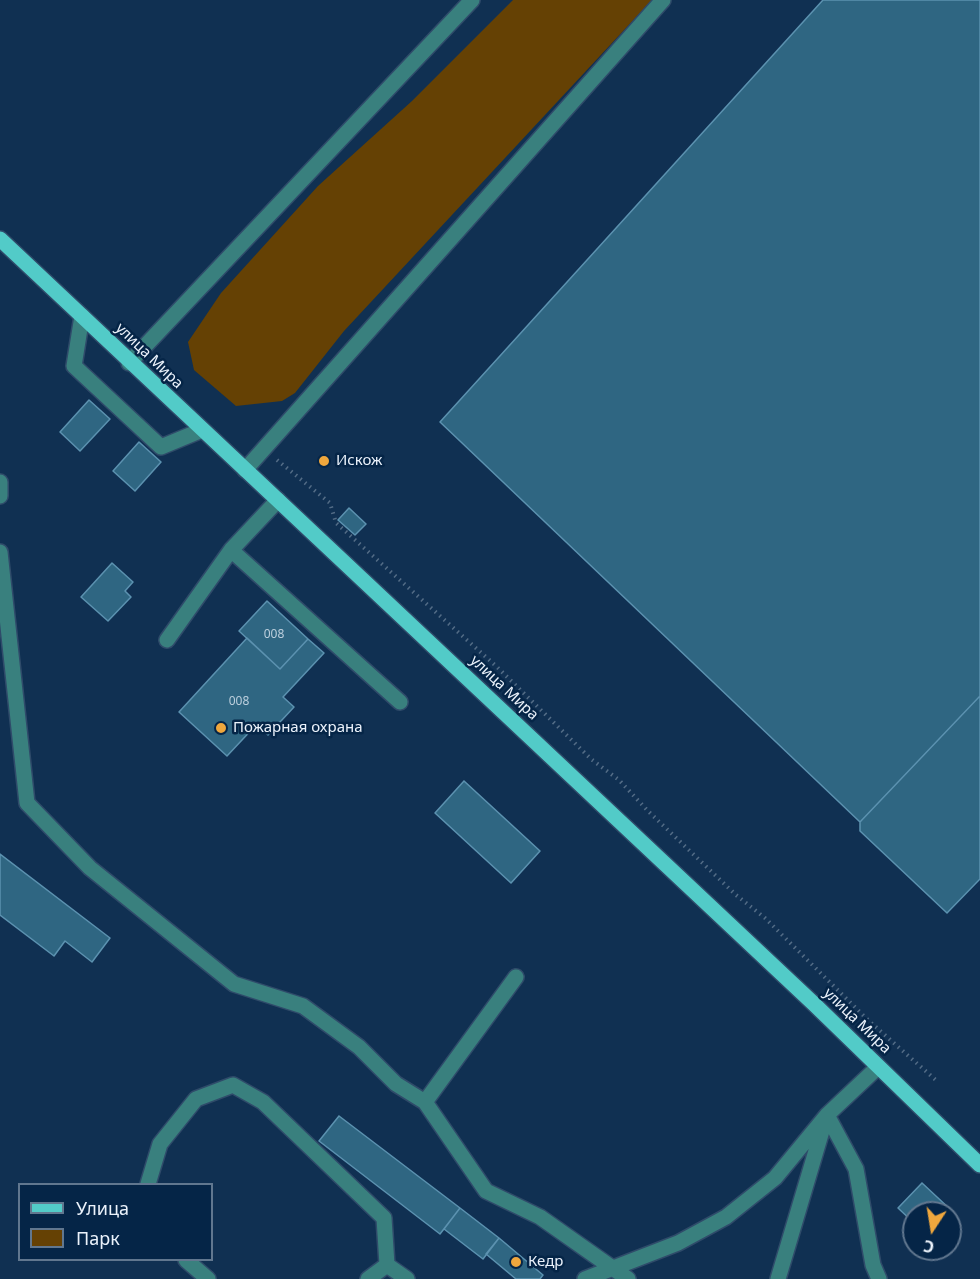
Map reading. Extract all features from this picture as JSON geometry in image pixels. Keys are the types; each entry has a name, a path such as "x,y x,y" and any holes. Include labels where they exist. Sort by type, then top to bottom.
{"main road":[{"name":"улица Мира","path":"1,242 278,500 980,1165"}],"street":[{"path":"129,363 472,0"},
{"path":"245,470 663,0"},
{"path":"82,316 74,366 161,447 202,430"},
{"path":"0,482 0,496"},
{"path":"167,640 231,550 278,500"},
{"path":"231,550 400,702"},
{"path":"0,552 27,803 90,868 234,984 303,1006 359,1047 396,1084 425,1102 486,1191 540,1217 615,1268 627,1279"},
{"path":"425,1102 516,977"},
{"path":"585,1279 678,1243 726,1217 775,1178 827,1115 878,1067"},
{"path":"149,1183 160,1144 196,1099 233,1086 263,1102 384,1218 387,1265"},
{"path":"778,1279 827,1115"},
{"path":"827,1115 856,1169 873,1265 879,1279"},
{"path":"187,1261 208,1279"},
{"path":"368,1279 387,1265"},
{"path":"387,1265 407,1279"}],"path":[{"path":"263,449 330,503 336,523 496,666 591,759 619,780 673,836 765,918 869,1021 938,1082"}],"green space":[{"path":"513,0 652,0 344,331 295,393 282,401 236,406 194,370 188,342 221,293 318,186 412,101"}],"building":[{"path":"823,0 980,0 980,696 860,822 440,422"},
{"path":"89,400 110,419 80,451 60,432"},
{"path":"139,442 161,462 135,491 113,471"},
{"path":"349,508 366,524 355,535 338,520"},
{"path":"112,563 133,582 125,591 131,597 108,621 81,597"},
{"path":"267,601 308,639 280,669 239,631"},
{"path":"247,638 280,669 308,639 324,653 283,697 294,707 268,735 257,724 227,756 179,712"},
{"path":"980,696 980,879 947,913 860,831 860,822"},
{"path":"464,781 540,851 511,883 435,813"},
{"path":"0,854 110,938 92,962 65,941 54,956 0,915"},
{"path":"339,1116 460,1208 440,1234 319,1141"},
{"path":"922,1183 941,1201 905,1201"},
{"path":"460,1208 499,1238 483,1259 444,1229"},
{"path":"499,1238 543,1275 540,1279 516,1279 486,1254"}],"place":[{"name":"Искож","path":"324,461"},
{"name":"Пожарная охрана","path":"221,728"},
{"name":"Кедр","path":"516,1262"}]}
